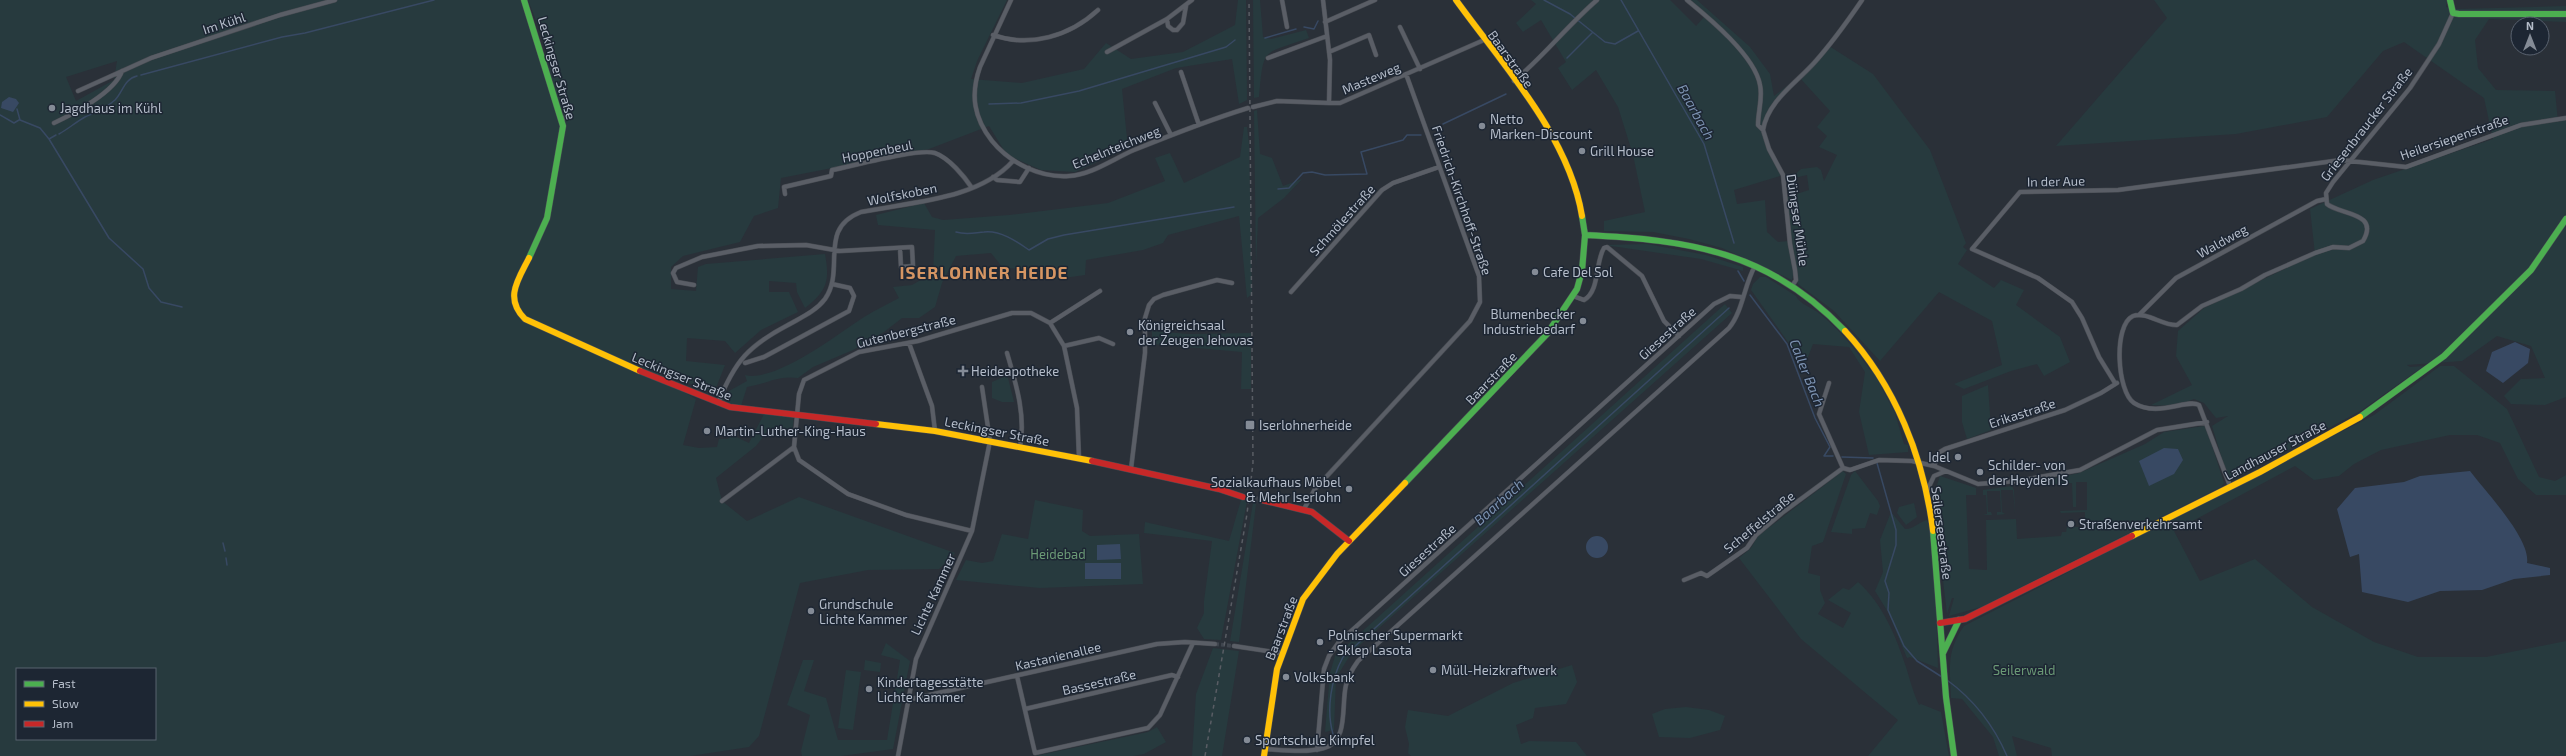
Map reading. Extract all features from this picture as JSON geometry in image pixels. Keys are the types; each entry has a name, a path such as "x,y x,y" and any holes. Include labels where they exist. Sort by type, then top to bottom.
{"main road":[{"name":"Leckingser Straße","path":"524,0 562,120 561,144 547,218 516,282 513,298 516,310 525,319 652,377 718,404 740,409 935,431 1079,458 1219,489 1243,497"},
{"name":"Baarstraße","path":"1264,756 1271,698 1281,653 1303,599 1326,567 1349,541 1533,350 1558,319 1573,296 1582,271 1585,235 1580,198 1567,164 1546,127 1456,0"},
{"path":"2450,0 2453,13 2566,14"},
{"name":"Landhauser Straße","path":"1940,624 1959,620 2230,486 2369,412 2444,356 2531,270 2566,219"},
{"name":"Seilerseestraße","path":"1585,235 1635,236 1679,242 1708,248 1755,266 1792,286 1838,323 1868,356 1894,396 1919,462 1927,491 1936,559 1944,688 1954,756"},
{"path":"1262,500 1304,509 1319,516 1349,541"},
{"path":"1942,654 1959,620"}],"street":[{"name":"Im Kühl","path":"78,92 151,58 280,15 335,0"},
{"name":"Echelnteichweg","path":"1011,0 976,77 974,102 980,125 995,144 1013,161 1029,168 1056,175 1077,175 1171,135 1248,108"},
{"path":"1107,52 1167,19 1192,0"},
{"path":"1282,0 1287,27"},
{"path":"1253,107 1277,101 1329,103 1329,52 1323,0"},
{"path":"1325,22 1375,0"},
{"path":"1514,81 1536,63 1576,19 1597,0"},
{"name":"Düingser Mühle","path":"1687,0 1720,29 1752,67 1760,86 1758,124 1763,130 1769,149 1783,175 1790,244 1796,280 1792,286"},
{"path":"1763,130 1765,116 1771,107 1814,63 1862,0"},
{"path":"1167,19 1168,26 1173,30 1177,30 1183,22 1186,6"},
{"path":"994,35 1018,41 1047,38 1077,26 1098,10"},
{"name":"Griesenbraucker Straße","path":"2139,315 2164,325 2177,325 2183,323 2202,306 2242,289 2266,275 2327,249 2349,248 2359,244 2366,232 2364,221 2357,215 2332,208 2327,204 2326,193 2348,161 2410,88 2439,44 2453,13"},
{"name":"Masteweg","path":"1400,27 1420,69"},
{"path":"1329,52 1369,35 1376,55"},
{"path":"1268,58 1327,36"},
{"name":"Masteweg","path":"1329,103 1340,103 1484,40"},
{"path":"54,123 76,112 114,86 122,71"},
{"path":"1181,72 1198,125"},
{"name":"Friedrich-Kirchhoff-Straße","path":"1304,509 1315,488 1429,367 1470,321 1479,307 1481,290 1479,276 1406,74"},
{"name":"Echelnteichweg","path":"1155,103 1171,135"},
{"path":"562,120 568,115"},
{"name":"Heilersiepenstraße","path":"2348,161 2406,167 2521,125 2566,118"},
{"name":"Hoppenbeul","path":"785,194 784,187 832,176 832,170 927,152 942,158 964,177 972,188"},
{"name":"Wolfskoben","path":"718,404 732,371 744,354 766,336 811,312 826,297 832,284 834,250 837,233 843,224 856,214 972,188 993,177 1013,161"},
{"name":"In der Aue","path":"2114,383 2099,357 2082,318 2072,302 2038,278 1972,248 2020,192 2118,190 2296,166 2348,161"},
{"name":"Schmölestraße","path":"1291,292 1382,190 1393,183 1440,167"},
{"path":"993,177 996,180 1020,182 1029,168"},
{"name":"Waldweg","path":"2139,315 2176,278 2317,201 2326,199"},
{"path":"694,284 677,282 673,273 680,264 689,263 702,256 727,251 780,245 806,245 827,247 834,250 912,247 913,266 902,267 900,248"},
{"path":"1573,296 1584,300 1590,295 1600,256 1604,248 1608,247 1642,276 1664,321 1679,336"},
{"path":"1264,749 1317,750 1331,745 1339,735 1345,686 1358,660 1729,328 1736,317 1741,297 1755,266"},
{"path":"1131,470 1145,353 1145,318 1148,305 1154,299 1163,295 1217,280 1232,283"},
{"path":"745,362 764,357 849,311 854,296 850,288 832,284"},
{"path":"1079,458 1076,402 1064,346 1050,323 1100,291"},
{"name":"Giesestraße","path":"1317,750 1324,668 1339,642 1714,304 1730,296 1741,297"},
{"name":"Gutenbergstraße","path":"794,447 801,385 808,377 859,352 909,343 1021,312 1036,314 1050,323"},
{"path":"2139,315 2130,318 2123,331 2120,366 2121,382 2127,396 2141,407 2163,410 2197,403 2202,407 2230,486"},
{"path":"1064,346 1099,338 1113,344"},
{"path":"909,343 932,406 935,431"},
{"path":"1007,353 1022,414 1023,431 1020,447"},
{"name":"Erikastraße","path":"1934,466 1940,452 1945,449 2065,410 2101,393 2114,383 2121,382"},
{"path":"1829,383 1819,414 1843,468"},
{"name":"Lichte Kammer","path":"898,756 907,700 916,659 972,531 990,441 982,387"},
{"path":"1919,462 1934,466 1970,482 1988,484 2071,472 2104,459 2157,430 2207,422"},
{"path":"722,501 794,447 799,460 848,494 912,517 972,531"},
{"name":"Scheffelstraße","path":"1684,580 1702,573 1707,576 1747,548 1756,535 1782,513 1843,468 1850,470 1879,460 1919,462"},
{"path":"1927,491 1934,476 1946,471"},
{"path":"1017,676 1035,754 1148,728 1160,715 1193,643"},
{"name":"Kastanienallee","path":"907,700 1157,644 1216,644"},
{"path":"1234,646 1281,653"},
{"name":"Bassestraße","path":"1025,709 1172,676 1178,677"}],"green space":[{"path":"0,0 523,0 549,84 546,46 528,0 1007,0 977,61 971,79 1022,83 1084,69 1106,43 1131,59 1183,52 1235,25 1238,0 1246,0 1247,100 1239,104 1232,59 1176,68 1122,89 1128,148 1075,172 1041,170 1007,155 989,126 929,149 781,178 778,208 754,216 740,242 683,256 671,267 671,289 696,291 698,267 706,264 825,254 827,278 825,285 818,296 805,308 797,292 796,283 769,281 769,292 789,292 798,312 761,330 735,353 725,341 687,338 686,361 725,365 714,393 661,373 661,379 696,399 683,445 699,448 717,447 719,439 728,439 732,435 749,443 764,414 794,416 792,432 769,429 756,446 716,478 722,501 747,521 799,497 955,553 939,569 868,570 800,583 759,736 749,747 690,756 0,756","holes":["117,61 114,80 76,101 66,77"]},
{"path":"1253,0 1260,0 1263,37 1271,39 1306,30 1309,38 1282,47 1268,55 1264,60 1262,69 1259,97 1254,98"},
{"path":"1531,0 1670,0 1696,26 1705,16 1730,39 1747,58 1758,78 1760,97 1758,125 1763,130 1764,136 1783,175 1734,190 1737,204 1765,200 1767,232 1778,242 1788,241 1794,270 1792,280 1722,248 1689,239 1653,232 1604,231 1604,221 1645,212 1633,155 1618,107 1596,70 1572,90 1558,68 1566,62 1541,20 1523,32 1516,23 1536,4"},
{"path":"1691,0 1697,0 1750,47 1770,74 1774,96 1800,76 1776,99 1767,112 1762,128 1759,123 1759,77 1731,37"},
{"path":"2154,0 2447,0 2446,7 2458,9 2566,6 2566,22 2550,21 2550,16 2510,16 2510,20 2489,19 2475,40 2478,68 2496,90 2555,91 2558,122 2566,120 2566,397 2545,405 2511,404 2504,396 2521,379 2545,378 2531,346 2497,336 2462,361 2407,365 2410,367 2424,366 2362,410 2233,480 2229,480 2212,426 2228,416 2216,418 2204,403 2194,399 2175,406 2151,405 2192,385 2176,356 2178,331 2204,308 2315,254 2310,209 2373,180 2493,139 2484,98 2404,42 2383,51 2327,117 2236,134 2056,146 2167,18"},
{"path":"1829,46 1873,74 1930,150 1966,243 1963,247 1967,250 1958,264 1994,288 2001,280 2024,290 2016,305 2060,337 2070,362 2044,376 2037,364 2011,371 1964,389 1954,384 2002,365 1992,321 1939,292 1880,361 1834,311 1798,284 1797,270 1792,252 1787,197 1809,190 1807,175 1790,179 1801,169 1817,167 1821,170 1824,181 1837,155 1819,147 1827,136 1817,127 1830,111 1800,78"},
{"path":"1257,110 1260,154 1272,158 1283,186 1302,179 1284,198 1258,218 1256,268 1254,111"},
{"path":"1244,127 1247,127 1249,144 1252,294 1247,298 1239,216 1168,235 1163,243 1143,250 1086,260 1085,275 1050,280 1037,269 1003,268 991,253 956,256 942,283 935,307 919,318 902,318 884,332 853,350 813,367 798,378 791,377 778,379 747,387 741,406 720,401 729,391 747,381 745,375 758,376 773,372 789,365 823,345 868,314 899,298 893,287 912,285 933,273 935,230 878,225 876,215 924,203 932,217 943,220 1009,215 1108,203 1165,181 1155,158 1170,153 1184,183 1240,157"},
{"path":"1647,244 1706,255 1743,267 1743,271 1701,259 1604,245"},
{"path":"1760,277 1766,277 1796,296 1803,304 1820,314 1860,355 1871,371 1876,371 1875,375 1895,413 1904,444 1908,445 1908,452 1869,455 1859,412 1865,372 1849,347 1813,344 1801,375 1788,342 1751,290 1753,284"},
{"path":"1725,304 1732,313 1352,652 1336,678 1334,730 1325,732 1330,673 1335,656"},
{"path":"1152,331 1189,334 1251,333 1251,389 1241,389 1242,352 1152,344"},
{"name":"Seilerwald","path":"2440,366 2454,366 2507,409 2539,477 2555,481 2566,475 2566,495 2536,495 2518,479 2500,443 2477,435 2450,435 2381,450 2354,464 2339,476 2314,480 2295,466 2174,531 2200,581 2255,559 2312,607 2374,642 2418,657 2486,657 2566,641 2566,756 2052,756 2051,748 2012,736 2017,756 1999,756 1993,737 1962,699 1951,698 1950,660 1954,644 1964,626 2374,415"},
{"path":"1006,376 1008,378 1014,402 1002,402 992,398 992,382"},
{"path":"1988,385 1991,430 1967,439 1962,422 1962,396"},
{"path":"2204,426 2207,430 2224,483 2221,487 1981,607 1949,616 1954,598 1952,598 1947,614 1933,497 1940,476 1976,488 1976,495 1966,495 1969,569 1987,570 1986,520 2016,519 2017,539 2061,536 2062,532 2066,532 2067,527 2085,527 2085,512 2061,513 2060,511 2087,510 2087,482 2076,482 2076,507 2073,507 2072,483 2039,485 2038,482 2079,473 2145,444 2164,432"},
{"path":"1843,471 1846,474 1823,542 1812,546 1808,573 1820,576 1820,590 1825,603 1818,614 1843,628 1851,613 1828,600 1843,588 1849,590 1858,582 1867,590 1881,610 1893,632 1919,705 1921,704 1941,712 1949,756 1868,756 1898,720 1801,639 1739,558 1751,548 1758,536"},
{"path":"1855,471 1878,501 1880,506 1877,515 1870,513 1865,528 1852,529 1852,534 1831,532 1851,475"},
{"path":"2012,486 2014,490 2015,514 2013,490 2001,490 2002,512 2005,514 1997,515 1997,512 2001,512 2000,491 1987,491 1988,512 1991,512 1992,515 1983,515 1987,514 1986,495 1983,495 1983,490"},
{"name":"Heidebad","path":"1035,500 1083,510 1082,531 1090,536 1139,534 1143,584 1040,588 956,580 966,560 982,563 993,561 1002,534 1028,539"},
{"path":"1241,500 1247,501 1221,640 1204,639 1197,628 1204,613 1204,601 1212,541 1144,533 1145,522 1229,541"},
{"path":"1253,503 1256,504 1239,642 1230,641"},
{"path":"1914,503 1917,517 1906,525 1897,513 1899,507"},
{"path":"1891,512 1905,529 1927,520 1931,531 1936,601 1938,668 1910,657 1907,658 1888,612 1875,591 1883,572 1880,540"},
{"path":"886,643 910,661 893,749 841,756 802,756 801,751 810,715 787,705 803,660 814,660 804,691 826,698 838,740 887,740 900,660 881,655"},
{"path":"1213,648 1239,651 1222,756 1192,756 1196,694"},
{"path":"865,660 881,663 880,672 864,670"},
{"path":"1572,665 1577,682 1566,704 1535,708 1533,718 1516,725 1521,744 1529,741 1576,742 1587,756 1411,756 1408,753 1409,744 1405,727 1408,710 1448,716 1513,683"},
{"path":"846,670 861,672 853,730 838,728"},
{"path":"1686,707 1709,710 1725,716 1720,730 1690,738 1659,737 1652,714 1665,709"},
{"path":"1157,727 1166,742 1144,754 1133,756 1035,756 1148,732"}],"water":[{"path":"9,97 16,99 19,103 13,112 1,108 2,102"},
{"path":"2515,342 2530,349 2528,363 2503,383 2486,371 2492,352"},
{"path":"2164,448 2178,449 2183,460 2174,474 2149,486 2139,461"},
{"path":"2470,471 2515,529 2522,541 2526,553 2527,563 2550,568 2550,575 2514,579 2482,590 2440,591 2408,602 2362,592 2359,554 2350,557 2337,509 2355,488 2404,482 2420,476"},
{"path":"1593,536 1601,536 1608,543 1608,551 1601,558 1593,558 1586,551 1586,543"},
{"path":"1120,544 1121,559 1097,560 1097,545"},
{"path":"1085,563 1121,563 1121,579 1085,579"}],"waterway":[{"path":"141,75 282,37 305,33 434,0"},
{"path":"1544,0 1570,14 1605,42 1615,44 1638,31"},
{"name":"Baarbach","path":"1621,0 1704,144 1734,243"},
{"path":"1304,27 1314,29 1318,21"},
{"path":"1265,38 1296,29"},
{"path":"1567,58 1592,33"},
{"path":"989,104 1021,103 1079,91 1226,47 1235,40"},
{"path":"59,134 85,117 111,103 118,97 126,83 137,76"},
{"path":"1443,124 1506,94"},
{"path":"17,109 20,120 40,128 49,139 109,238 143,269 149,288 161,302 182,307"},
{"path":"0,115 14,123 19,120"},
{"path":"49,139 56,135"},
{"path":"1278,189 1289,188 1303,173 1312,172 1325,175 1367,174 1361,152 1403,140 1407,135 1421,135"},
{"path":"956,232 966,234 984,232 1002,234 1029,250 1048,239 1064,235 1234,207"},
{"name":"Caller Bach","path":"1738,271 1744,281"},
{"name":"Caller Bach","path":"1750,295 1787,344 1815,418 1830,447 1824,456 1833,456"},
{"name":"Baarbach","path":"1333,734 1330,715 1331,695 1335,675 1343,657 1729,308"},
{"name":"Caller Bach","path":"1842,457 1873,458"},
{"name":"Caller Bach","path":"1877,463 1896,530 1896,545 1885,581 1889,593 1888,610 1904,646 1917,661 1942,677"},
{"path":"223,543 225,551"},
{"path":"226,558 227,565"},
{"name":"Caller Bach","path":"1947,680 1957,687 1982,714 1996,734 2007,756"}],"tunnel":[{"path":"1243,497 1262,500"},
{"path":"1215,644 1234,646"}],"railway":[{"path":"1205,756 1247,514 1253,463 1249,0"}],"traffic: fast":[{"path":"524,0 563,126 547,218 529,258"},
{"path":"2450,0 2453,13 2459,14 2566,14"},
{"path":"1582,216 1585,235 1623,237 1693,246 1726,255 1757,267 1787,283 1816,304 1845,331"},
{"path":"2360,417 2444,356 2531,270 2566,219"},
{"path":"1405,483 1547,334 1577,289 1582,271 1585,235"},
{"path":"1933,531 1946,697 1954,756"},
{"path":"1943,653 1959,620"}],"traffic: slow":[{"path":"1456,0 1513,75 1549,129 1575,186 1582,216"},
{"path":"529,258 517,281 514,296 515,304 525,319 640,371"},
{"path":"1845,331 1863,352 1879,375 1904,424 1922,477 1929,504 1933,531"},
{"path":"2132,536 2260,472 2360,417"},
{"path":"876,424 935,431 1092,461"},
{"path":"1264,756 1277,669 1303,599 1337,554 1405,483"}],"traffic: jam":[{"path":"640,371 730,407 876,424"},
{"path":"1092,461 1219,489 1243,497"},
{"path":"1262,500 1312,512 1349,541"},
{"path":"1940,623 1965,619 2132,536"}],"place":[{"name":"Jagdhaus im Kühl","path":"52,108"},
{"name":"Netto Marken-Discount","path":"1482,126"},
{"name":"Grill House","path":"1582,151"},
{"name":"Cafe Del Sol","path":"1535,272"},
{"name":"Blumenbecker Industriebedarf","path":"1583,321"},
{"name":"Königreichsaal der Zeugen Jehovas","path":"1130,332"},
{"name":"Heideapotheke","path":"963,371"},
{"name":"Iserlohnerheide","path":"1250,425"},
{"name":"Martin-Luther-King-Haus","path":"707,431"},
{"name":"Idel","path":"1958,457"},
{"name":"Schilder- von der Heyden IS","path":"1980,472"},
{"name":"Sozialkaufhaus Möbel & Mehr Iserlohn","path":"1349,489"},
{"name":"Straßenverkehrsamt","path":"2071,524"},
{"name":"Grundschule Lichte Kammer","path":"811,611"},
{"name":"Polnischer Supermarkt - Sklep Lasota","path":"1320,642"},
{"name":"Müll-Heizkraftwerk","path":"1433,670"},
{"name":"Volksbank","path":"1286,677"},
{"name":"Kindertagesstätte Lichte Kammer","path":"869,689"},
{"name":"Sportschule Kimpfel","path":"1247,740"}],"district":[{"name":"ISERLOHNER HEIDE","path":"984,273"}]}
